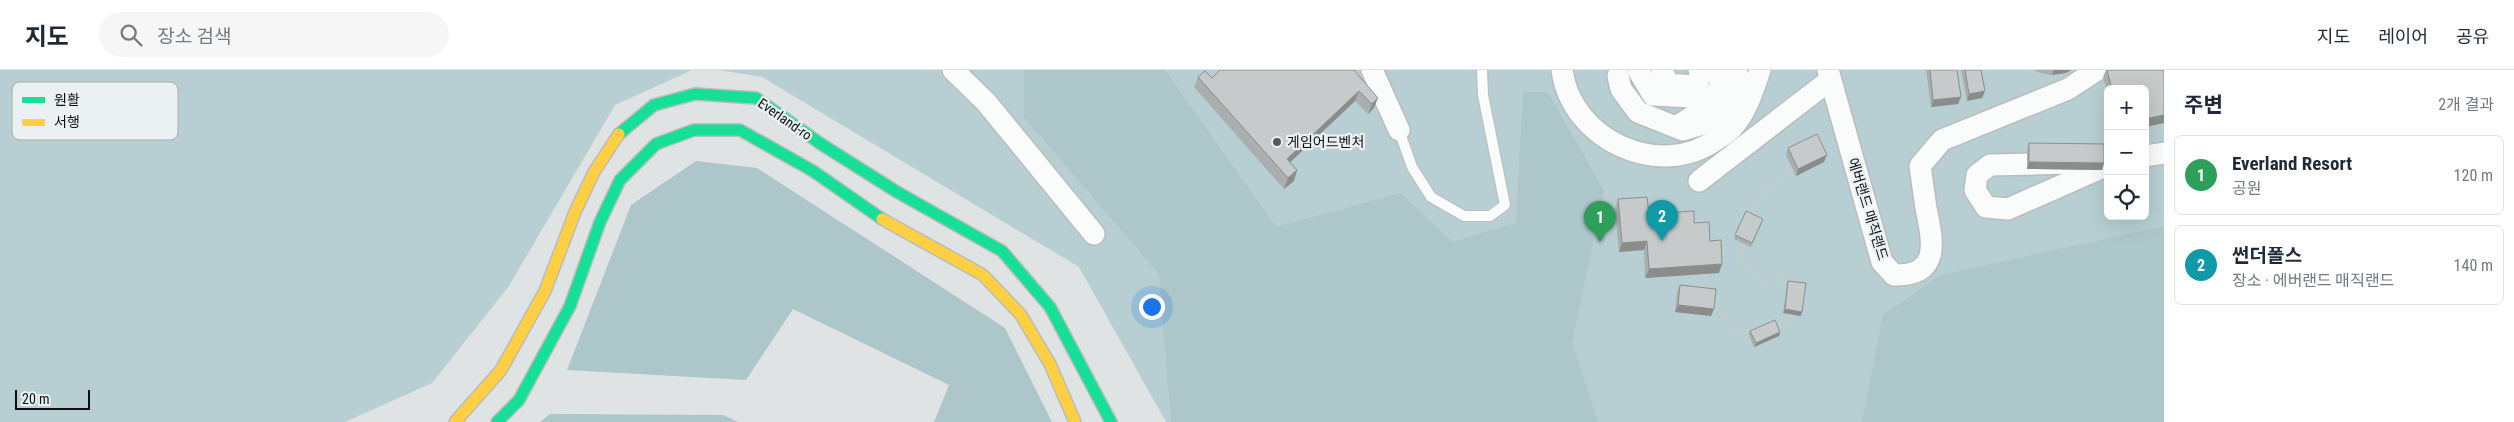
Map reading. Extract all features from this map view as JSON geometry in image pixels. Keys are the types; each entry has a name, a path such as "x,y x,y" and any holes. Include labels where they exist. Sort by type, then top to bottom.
{"street":[{"path":"953,70 986,102 1094,234"},
{"path":"1372,70 1399,130"},
{"path":"1562,70 1574,104 1593,128 1615,144 1643,156 1678,156 1703,150 1731,129 1749,103 1760,70"},
{"path":"1638,70 1654,94 1692,96 1698,78 1668,84 1662,70"},
{"path":"1673,127 1687,121 1708,104 1720,85 1717,70"},
{"path":"1720,119 1739,80 1736,70"},
{"name":"에버랜드 매직랜드","path":"1829,75 1882,262 1894,275 1912,276 1928,264 1933,242 1920,166 1942,140 2068,89 2097,70"},
{"path":"1698,181 1829,75"},
{"path":"1618,76 1621,89 1638,112 1682,130 1720,119 1749,103"},
{"name":"Everland-ro","path":"455,422 501,370 545,292 575,212 594,172 616,137 654,105 695,94 756,98 821,144 897,192 1002,251 1050,307 1111,422"},
{"name":"Everland-ro","path":"497,422 519,400 570,306 600,222 620,180 656,144 694,130 740,130 813,170 882,219 983,275 1020,315 1050,364 1075,422"},
{"path":"2149,156 2164,154"},
{"path":"2108,163 2008,208 1986,207 1975,190 1978,175 1990,165 2108,163"}],"lane":[{"path":"1399,130 1412,167 1431,197 1464,216 1490,216 1505,205 1483,95 1482,70"}],"path":[{"path":"1748,226 1763,193 1791,166 1799,162"},
{"path":"1744,234 1741,243 1743,265 1762,280 1795,280 1795,286"},
{"path":"1702,274 1704,294"},
{"path":"1703,305 1712,307 1725,315 1732,335 1751,339 1759,335"},
{"path":"1768,332 1787,324 1793,305"}],"shaded area":[{"path":"0,70 692,70 615,105 509,286 432,383 345,422 0,422"},
{"path":"719,70 2164,70 2164,422 1166,422 1079,267 762,77"},
{"path":"1024,70 1165,70 1276,227 1401,193 1452,242 1516,223 1523,92 1548,92 1604,191 1572,342 1598,422 1171,422 1159,274 1024,117"},
{"path":"696,161 757,168 1005,328 1052,422 934,422 949,385 793,309 746,380 567,370 631,205"},
{"path":"2164,226 2164,422 1862,422 1883,315 1941,275"},
{"path":"550,414 723,415 738,422 540,422"}],"building":[{"name":"게임어드벤처","path":"1220,70 1354,70 1378,98 1372,104 1359,91 1287,159 1297,170 1288,178 1198,77 1205,71 1212,78"},
{"path":"1930,70 1957,70 1961,97 1933,100"},
{"path":"1965,70 1981,70 1985,91 1969,94"},
{"path":"2107,70 2164,70 2164,115 2149,118 2149,85 2111,85"},
{"path":"1817,134 1827,155 1798,169 1788,148"},
{"path":"2029,143 2104,144 2104,163 2029,162"},
{"path":"1647,197 1649,214 1694,211 1694,223 1709,222 1710,241 1721,240 1722,264 1649,269 1647,241 1622,243 1618,199"},
{"path":"1746,211 1763,219 1752,243 1735,235"},
{"path":"1788,281 1806,283 1802,312 1785,309"},
{"path":"1680,285 1716,289 1714,309 1678,305"},
{"path":"1775,320 1780,332 1756,343 1750,331"}],"traffic: fast":[{"path":"619,134 654,105 695,94 756,98 821,144 897,192 1002,251 1050,307 1111,422"},
{"path":"497,422 519,400 570,306 600,222 620,180 656,144 694,130 740,130 813,171 882,219"}],"traffic: slow":[{"path":"455,422 501,370 545,291 575,212 594,172 619,134"},
{"path":"882,219 983,275 1021,315 1050,364 1075,422"}],"place":[{"name":"게임어드벤처","path":"1277,142"},
{"name":"썬더폴스","path":"1662,241"},
{"name":"Everland Resort","path":"1600,242"}]}
